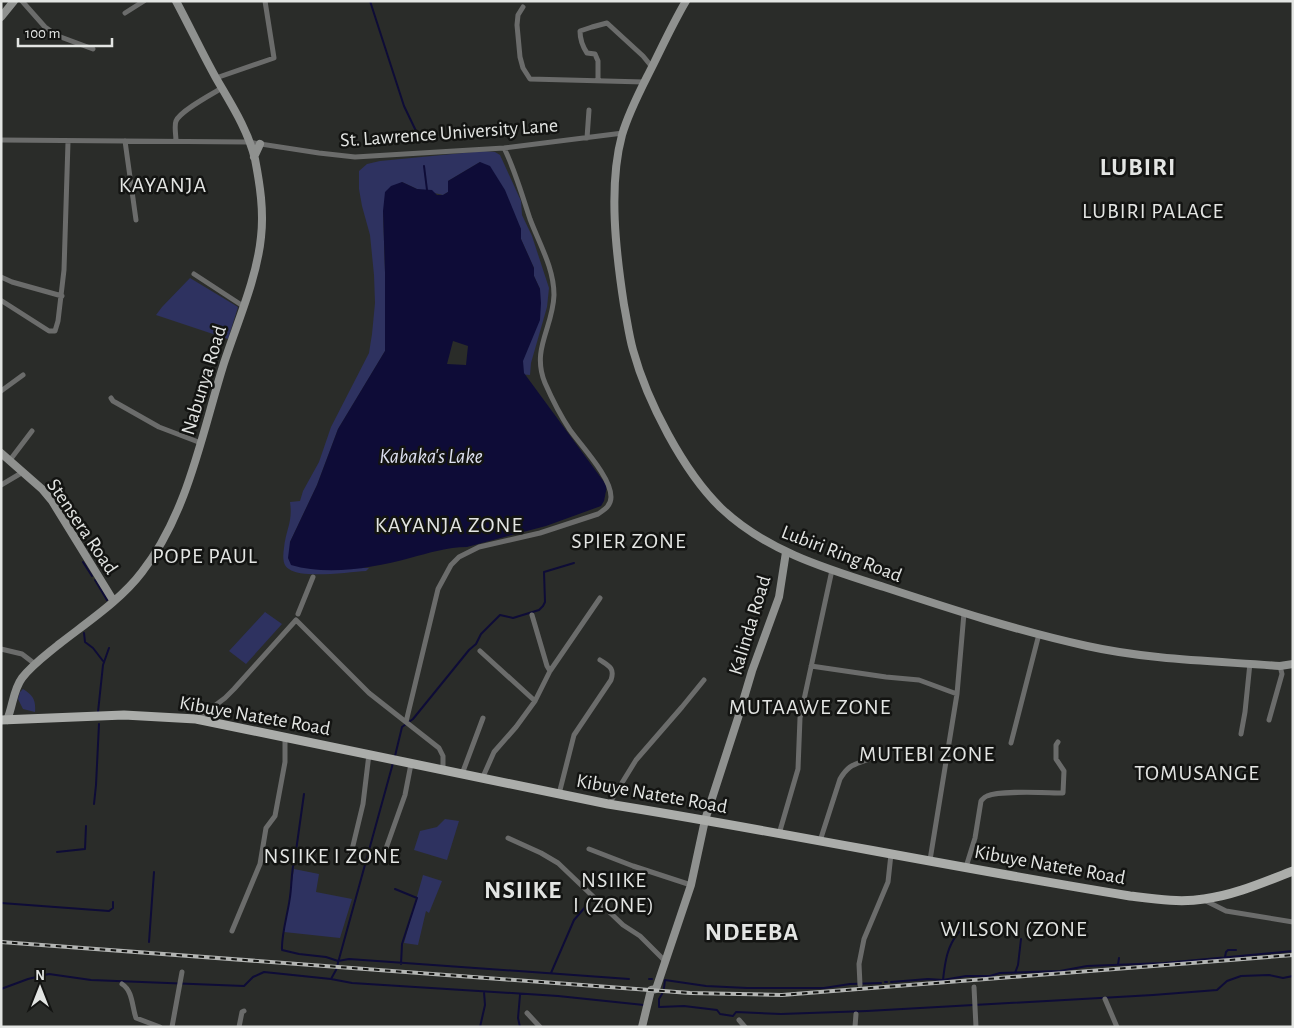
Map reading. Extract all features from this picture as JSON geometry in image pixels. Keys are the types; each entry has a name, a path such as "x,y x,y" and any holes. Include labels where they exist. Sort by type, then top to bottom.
{"main road":[{"path":"1,17 14,1"},
{"name":"Nabunya Road","path":"4,720 12,707 17,686 34,664 114,600 142,572 164,538 184,494 255,270 261,237 261,194 254,157 241,122 176,1"},
{"name":"Lubiri Ring Road","path":"686,1 665,38 644,82 623,134 615,196 618,257 632,350 644,383 672,442 699,482 720,508 745,528 786,552 832,570 964,613 1039,634 1088,646 1133,653 1280,666 1293,664"},
{"path":"254,157 260,144"},
{"name":"Stensera Road","path":"1,453 52,501 114,600"},
{"name":"Kalinda Road","path":"642,1027 651,990 656,989 691,885 705,820 752,671 779,598 786,552"},
{"name":"Kibuye Natete Road","path":"4,720 124,714 196,719 608,804 1130,896 1172,900 1204,900 1250,887 1293,870"}],"street":[{"path":"22,1 45,27 58,36 93,49"},
{"path":"125,13 144,1"},
{"path":"216,78 274,58 265,1"},
{"path":"523,7 518,15 518,41 523,68 530,78 644,82"},
{"path":"598,80 598,58 594,54 585,51 580,38 580,32 601,24 606,23 620,34 652,67"},
{"path":"176,141 175,122 178,118 195,104 222,88"},
{"path":"587,138 589,110"},
{"name":"St. Lawrence University Lane","path":"1,140 248,142 355,157 504,148 623,134"},
{"path":"126,141 136,220"},
{"path":"2,301 49,331 53,332 56,328 62,296 64,270 68,142"},
{"path":"406,722 438,589 451,565 459,557 479,547 540,533 598,514 610,504 611,497 604,478 569,428 557,408 542,375 540,352 552,311 554,294 552,282 545,256 504,148"},
{"path":"194,274 243,306"},
{"path":"1,277 12,282 62,296"},
{"path":"1,391 23,375"},
{"path":"111,398 113,402 159,427 201,443"},
{"path":"10,460 32,431"},
{"path":"1,485 23,472"},
{"path":"778,834 798,769 800,718 832,570"},
{"path":"298,614 313,577"},
{"path":"482,779 494,752 535,701 550,671 600,598"},
{"path":"930,860 957,694 964,613"},
{"path":"532,615 550,671"},
{"path":"196,719 225,698 296,620 351,676 382,704 439,748 443,756 443,771"},
{"path":"1011,744 1039,634"},
{"path":"1,649 22,654 34,664"},
{"path":"480,651 535,701"},
{"path":"559,794 574,736 611,680 612,668 600,660"},
{"path":"1241,734 1250,663"},
{"path":"811,666 919,680 957,694"},
{"path":"1269,720 1282,674 1280,666"},
{"path":"608,804 636,760 704,680"},
{"path":"462,775 484,718"},
{"path":"232,931 260,864 266,828 275,816 285,762 285,738"},
{"path":"966,867 975,838 983,799 987,796 1009,794 1063,793 1064,771 1056,759 1056,745 1058,742"},
{"path":"350,858 363,804 369,754"},
{"path":"820,842 840,779 845,770 869,759"},
{"path":"384,854 405,795 411,764"},
{"path":"508,838 558,863 623,925 640,936 666,962"},
{"path":"589,849 691,885"},
{"path":"860,983 860,964 864,939 888,882 891,854"},
{"path":"1204,900 1226,911 1293,922"},
{"path":"172,1027 182,972"},
{"path":"122,984 130,995 136,1018 160,1027"},
{"path":"974,988 976,1027"},
{"path":"1105,999 1117,1027"},
{"path":"239,1027 242,1012 244,1011"},
{"path":"527,1013 540,1027"},
{"path":"855,1027 856,1014"},
{"path":"739,1020 745,1027"}],"shaded area":[{"path":"484,151 495,152 500,155 521,201 522,215 532,236 549,288 547,307 531,363 530,375 518,374 540,289 534,276 534,268 521,239 521,229 480,162 448,181 448,192 443,195 417,189 402,182 383,211 385,351 338,429 317,485 290,542 369,568 366,571 326,574 295,572 285,565 283,554 291,515 290,502 300,501 303,491 319,462 331,427 369,353 375,303 374,275 370,235 359,189 359,171 367,164 380,161"},
{"path":"190,278 238,307 228,339 156,315"},
{"path":"265,612 282,624 246,664 229,651"},
{"path":"23,689 33,698 35,712 23,709 18,699"},
{"path":"445,819 459,821 447,860 414,850 420,831 437,827"},
{"path":"294,869 319,874 316,892 352,899 340,938 284,932"},
{"path":"423,875 442,881 429,913 426,911 418,945 404,943"}],"water":[{"name":"Kabaka's Lake","path":"480,162 490,166 505,190 521,229 521,239 534,268 534,276 540,289 540,320 523,361 524,373 607,486 604,501 601,506 546,526 467,547 452,548 396,562 366,568 335,570 320,570 291,565 288,558 290,542 317,485 338,429 385,351 383,211 385,192 391,186 402,182 417,189 432,190 437,195 443,195 448,192 448,181","holes":["453,341 468,346 466,365 447,364"]}],"waterway":[{"path":"370,1 404,106 416,131"},
{"path":"424,166 427,190"},
{"path":"83,562 92,576"},
{"path":"395,756 402,727 413,719 469,650 476,644 481,634 500,615 513,618 539,610 545,602 544,572 574,563"},
{"path":"95,580 107,600"},
{"path":"84,633 85,642 93,648 103,661"},
{"path":"98,712 103,665 109,648"},
{"path":"94,804 99,724"},
{"path":"331,979 336,970 393,763"},
{"path":"304,794 282,950 326,957 338,961 349,959 629,979"},
{"path":"57,852 85,849 86,826"},
{"path":"149,942 154,872"},
{"path":"395,889 417,898 402,944 401,964"},
{"path":"551,973 574,920 593,898"},
{"path":"1,903 109,911 113,908 113,902"},
{"path":"943,980 949,949 959,932"},
{"path":"1015,973 1018,965 1021,939"},
{"path":"1225,957 1228,950 1236,950"},
{"path":"891,982 928,979 943,980 966,976 990,976 1000,973 1060,971 1087,966 1164,963 1293,951"},
{"path":"1118,965 1119,958"},
{"path":"1,989 49,974 91,980 244,986 253,977 264,972 352,983 558,996 644,1005"},
{"path":"662,994 659,999 659,1007 684,1006 717,1010 720,1014 733,1016 736,1012 781,1014 867,1011 1153,995 1217,990 1227,981 1241,976 1269,975 1283,978 1293,976"},
{"path":"664,988 665,980 706,986 747,988 824,988 850,984 881,983"},
{"path":"480,1027 485,1005 484,992"},
{"path":"520,995 518,1018 520,1027"}],"railway":[{"path":"1,942 690,993 782,995 1293,955"}],"district":[{"name":"LUBIRI","path":"1138,166"},
{"name":"KAYANJA","path":"163,184"},
{"name":"LUBIRI PALACE","path":"1153,210"},
{"name":"KAYANJA ZONE","path":"449,524"},
{"name":"SPIER ZONE","path":"629,540"},
{"name":"POPE PAUL","path":"205,555"},
{"name":"MUTAAWE ZONE","path":"810,706"},
{"name":"MUTEBI ZONE","path":"927,753"},
{"name":"TOMUSANGE","path":"1197,772"},
{"name":"NSIIKE I ZONE","path":"332,855"},
{"name":"NSIIKE","path":"523,889"},
{"name":"NSIIKE I (ZONE)","path":"614,892"},
{"name":"WILSON (ZONE","path":"1014,928"},
{"name":"NDEEBA","path":"752,931"}]}
